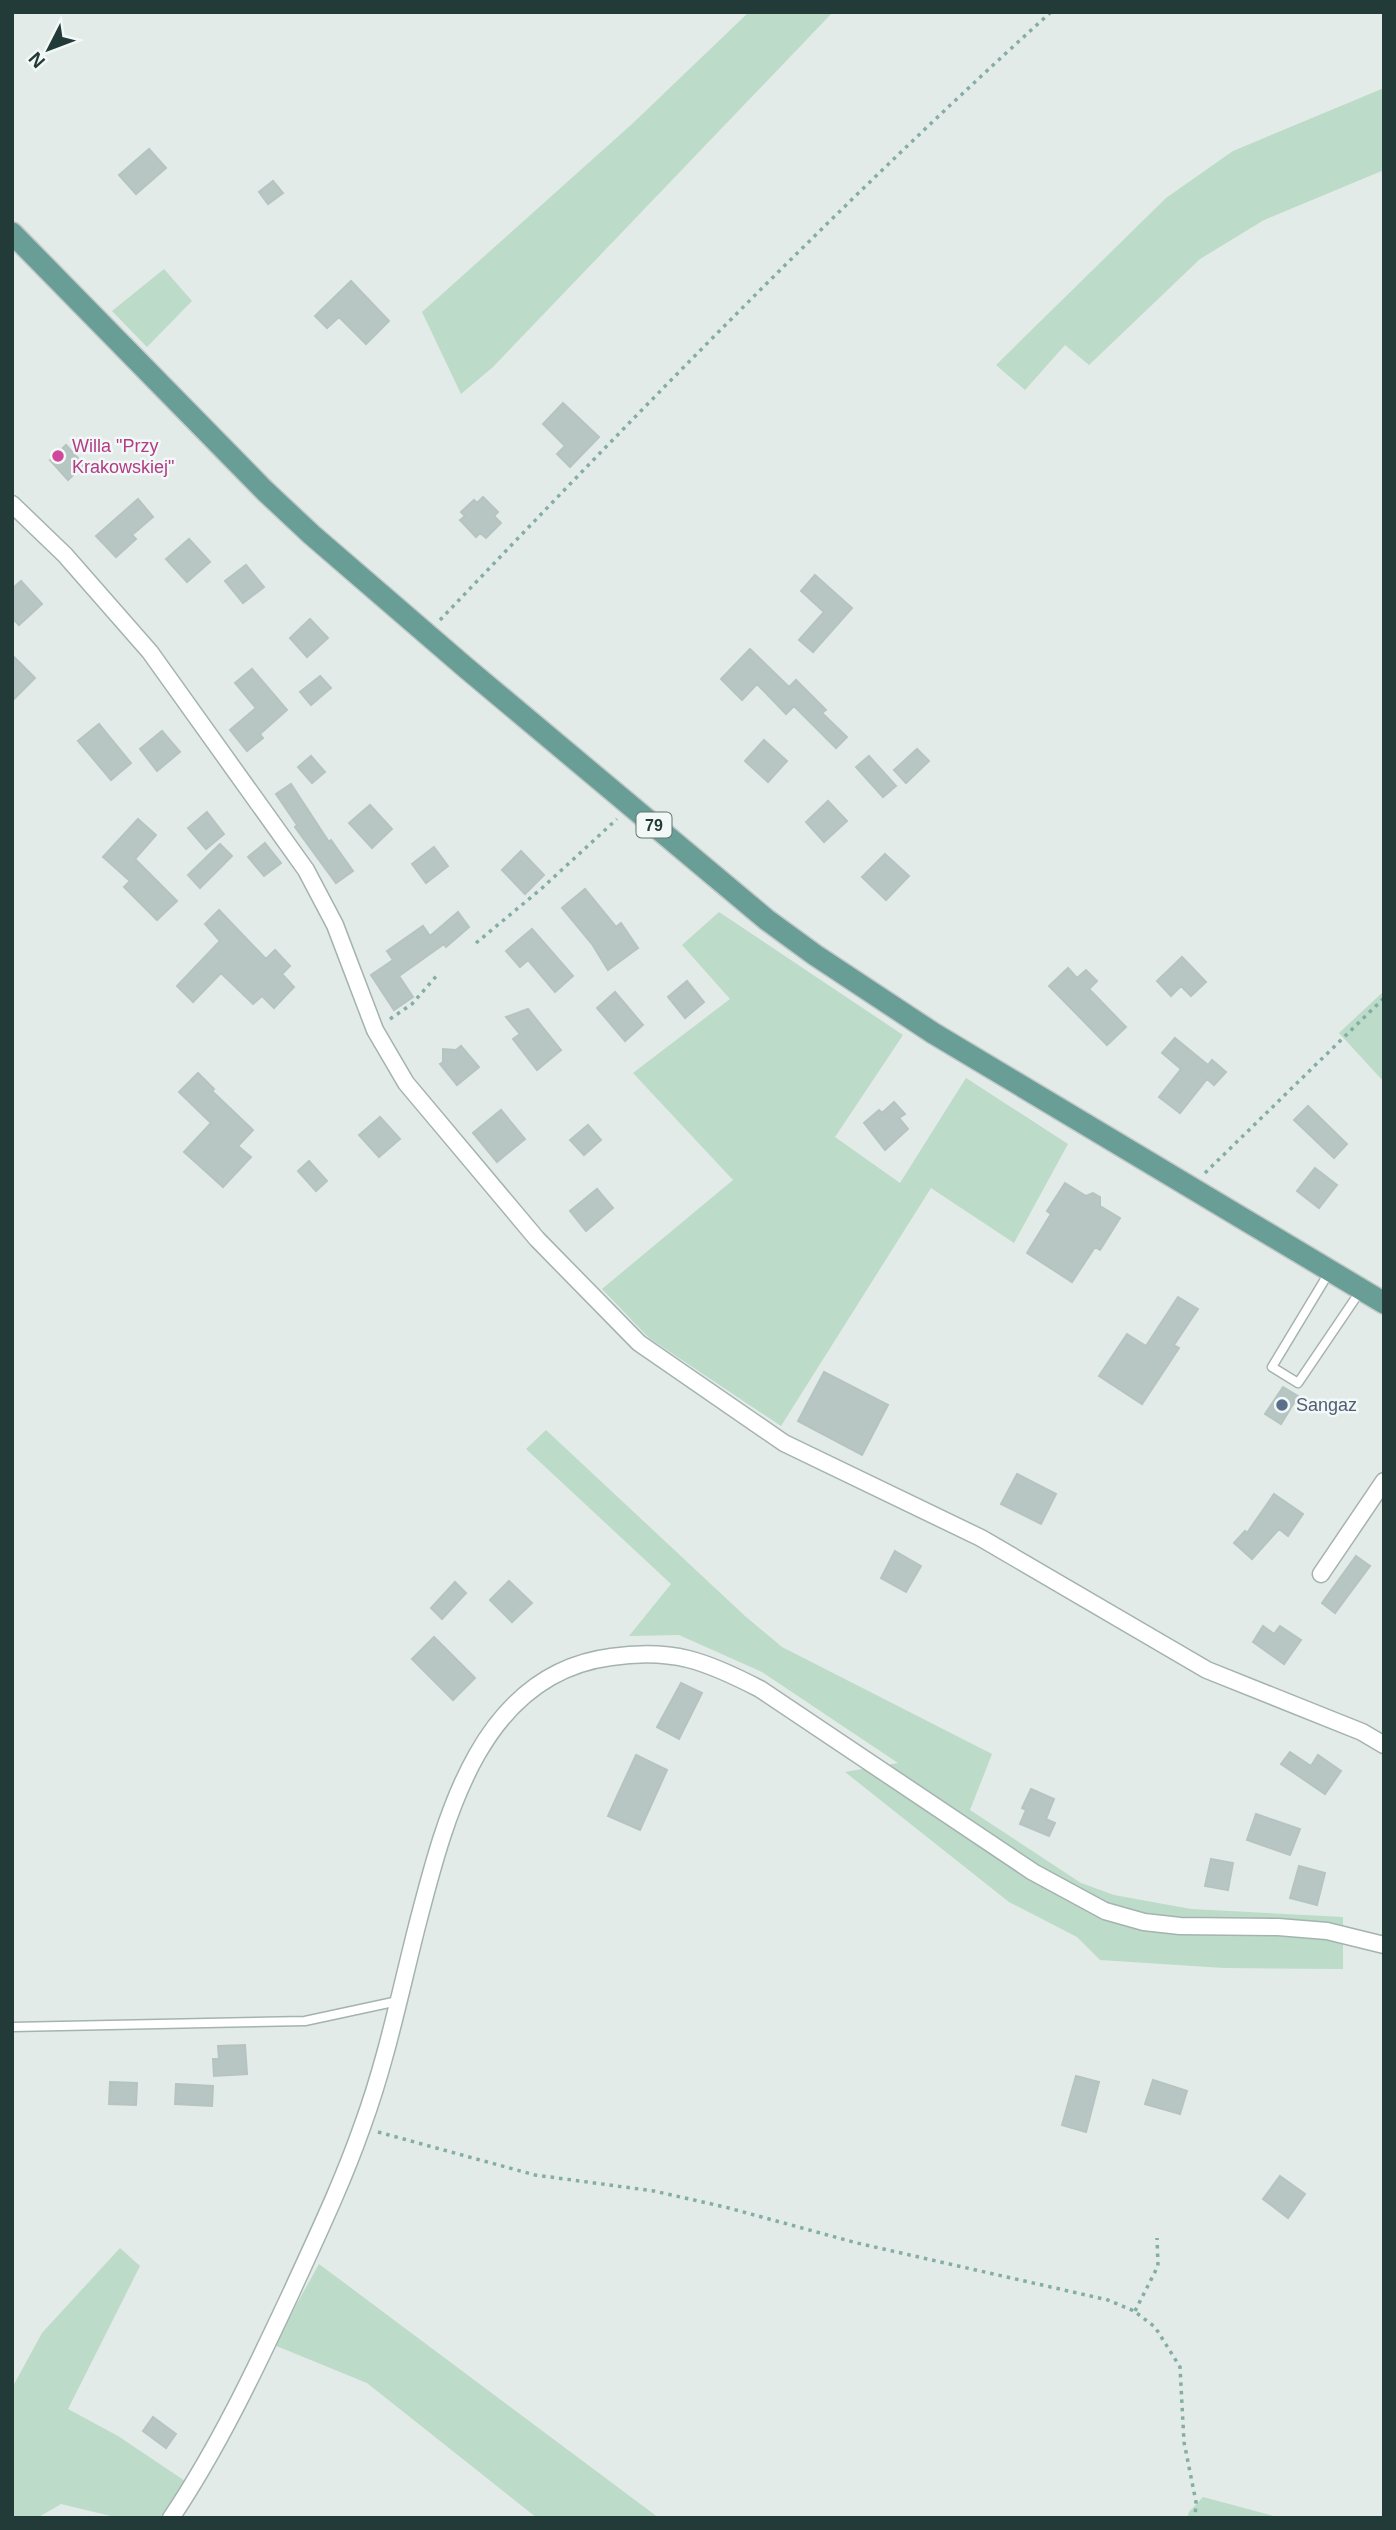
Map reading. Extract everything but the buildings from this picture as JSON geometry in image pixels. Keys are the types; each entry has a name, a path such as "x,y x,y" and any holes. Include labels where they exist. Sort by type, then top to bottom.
{"main road":[{"name":"79","path":"12,233 265,491 312,535 767,920 933,1033 1384,1303"}],"street":[{"path":"12,504 65,555 150,652 247,790 287,841 317,889 335,925 375,1030 406,1083 537,1239 639,1343 784,1443 981,1538 1207,1670 1362,1732 1384,1745"},
{"path":"1321,1574 1384,1481"},
{"path":"170,2518 204,2468 272,2334 324,2221 362,2128 383,2064 448,1815 466,1772 488,1737 515,1705 561,1670 589,1660 662,1653 692,1659 725,1671 760,1689 1033,1872 1105,1910 1144,1922 1180,1926 1278,1927 1327,1931 1384,1945"}],"lane":[{"path":"1330,1271 1272,1367 1298,1383 1361,1290"},
{"path":"12,2028 305,2021 398,2001"}],"path":[{"path":"427,634 681,369 916,138 1052,12"},
{"path":"476,943 541,889 631,805"},
{"path":"375,1030 412,1004 439,974"},
{"path":"1189,1188 1384,998"},
{"path":"362,2128 535,2175 654,2191 725,2207 857,2243 1108,2300 1135,2311 1155,2328 1180,2367 1184,2442 1196,2502 1195,2518"},
{"path":"1135,2311 1158,2266 1157,2238"}],"green space":[{"path":"749,12 833,12 493,367 461,394 422,312 632,124"},
{"path":"1384,88 1384,170 1264,220 1200,259 1089,365 1065,345 1025,390 996,365 1166,198 1233,151"},
{"path":"164,269 192,301 147,347 112,311"},
{"path":"719,912 903,1035 835,1137 900,1183 966,1078 1068,1144 1014,1243 931,1188 781,1426 649,1338 602,1289 733,1180 633,1073 730,999 682,945"},
{"path":"1384,991 1384,1082 1339,1033"},
{"path":"546,1430 745,1616 782,1647 992,1754 970,1810 1081,1883 1114,1895 1191,1909 1343,1917 1343,1969 1224,1968 1100,1960 1077,1937 1009,1902 845,1772 898,1763 762,1672 679,1635 629,1636 671,1584 526,1449"},
{"path":"120,2248 140,2266 68,2409 118,2436 185,2481 161,2518 119,2518 61,2504 37,2518 12,2518 12,2388 42,2333"},
{"path":"319,2264 659,2518 537,2518 367,2383 274,2345"},
{"path":"1203,2497 1281,2518 1187,2518"}],"place":[{"name":"Willa \"Przy Krakowskiej\"","path":"58,456"},
{"name":"Sangaz","path":"1282,1405"}]}
